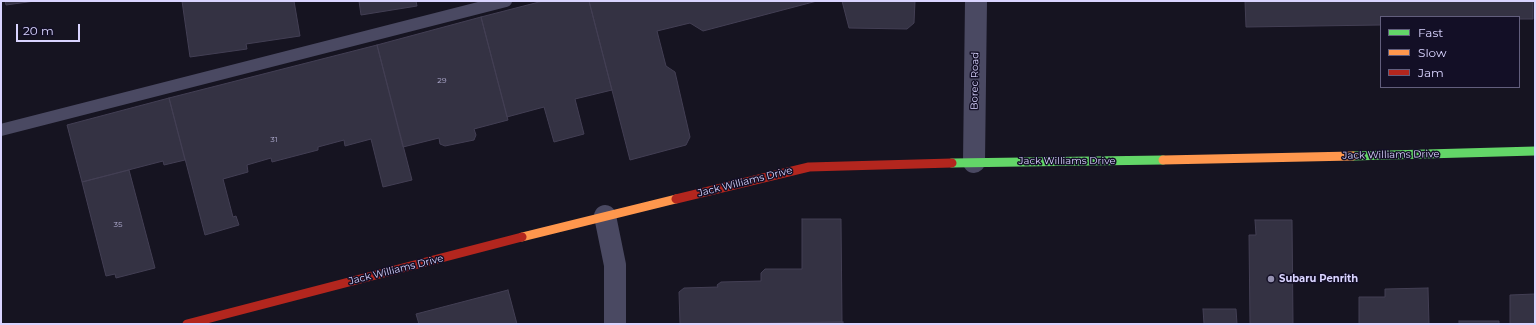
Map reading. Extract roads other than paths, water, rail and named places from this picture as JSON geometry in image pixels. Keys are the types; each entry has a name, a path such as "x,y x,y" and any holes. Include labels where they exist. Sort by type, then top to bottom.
{"street":[{"name":"Borec Road","path":"974,162 976,1"},
{"name":"Jack Williams Drive","path":"187,324 605,216 809,167 853,164 1406,156 1535,151"},
{"path":"605,216 615,265 615,324"}],"lane":[{"path":"1,130 506,1"}],"place":[{"name":"Subaru Penrith","path":"1271,279"}]}
